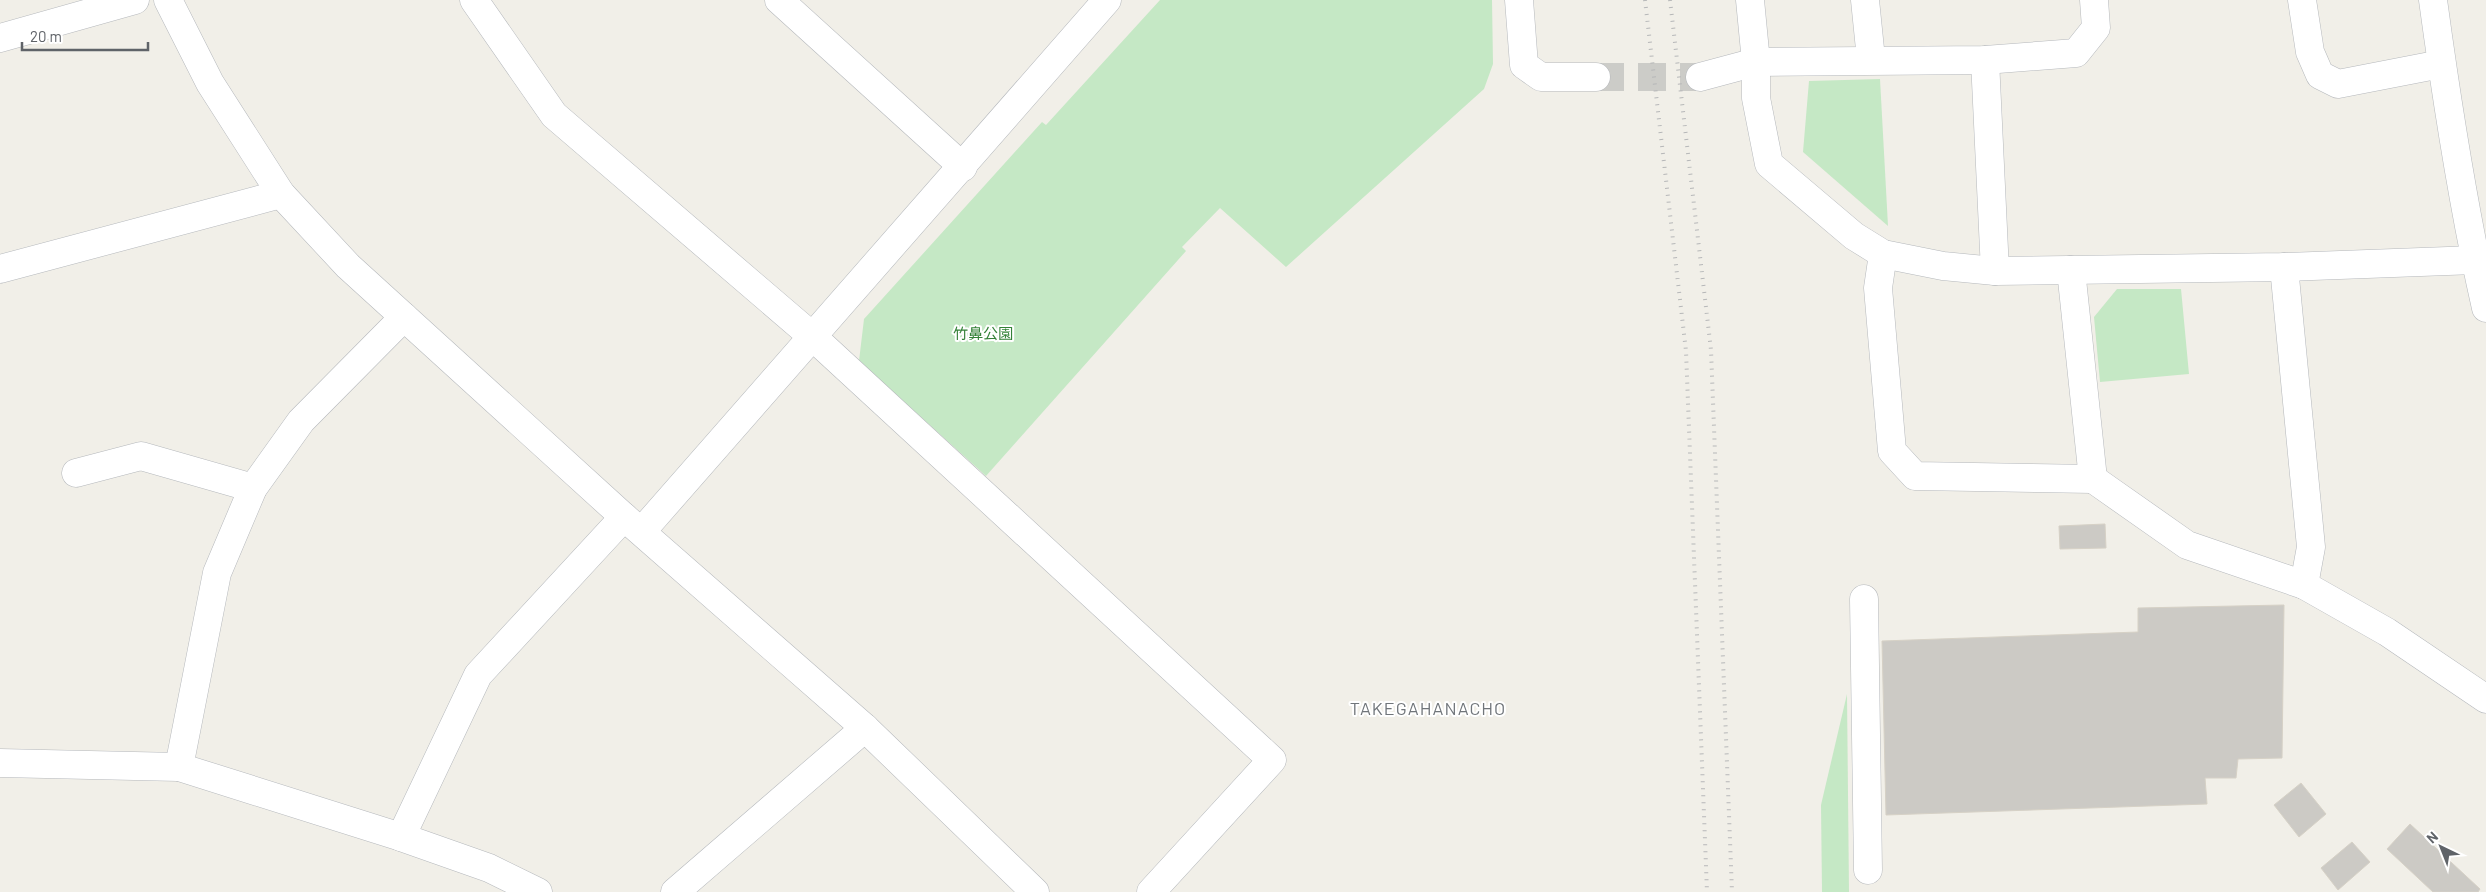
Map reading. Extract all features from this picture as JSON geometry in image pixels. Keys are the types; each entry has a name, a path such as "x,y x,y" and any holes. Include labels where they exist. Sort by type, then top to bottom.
{"street":[{"path":"0,38 135,0"},
{"path":"168,0 210,83 281,194 348,266 633,524 865,728 1035,892"},
{"path":"474,0 554,116 813,337 1272,760 1151,892"},
{"path":"779,0 963,167"},
{"path":"401,837 478,675 633,524 813,337 1107,0"},
{"path":"1519,0 1524,65 1541,77 1596,77"},
{"path":"1750,0 1756,62 1756,98 1769,164 1854,236 1884,254 1943,266 1995,271 2284,268 2481,259"},
{"path":"1865,0 1871,60"},
{"path":"1700,76 1756,62 1985,60 2076,53 2096,28 2094,0"},
{"path":"2302,0 2310,52 2320,75 2338,84 2442,64"},
{"path":"2433,0 2442,64 2481,259 2486,308"},
{"path":"1985,60 1995,271"},
{"path":"0,269 281,194"},
{"path":"1884,254 1878,288 1892,451 1914,476 2092,479 2187,545 2304,585 2387,632 2486,699"},
{"path":"2284,268 2311,547 2304,585"},
{"path":"2071,270 2092,479"},
{"path":"178,767 217,573 253,488 300,421 404,317"},
{"path":"76,473 142,456 253,488"},
{"path":"1864,600 1868,870"},
{"path":"675,892 865,728"},
{"path":"0,763 178,767 401,837 488,868 538,892"}],"green space":[{"name":"竹鼻公園","path":"1160,0 1492,0 1493,64 1484,89 1286,267 1220,208 1182,247 1186,251 986,476 859,361 864,319 1042,122 1046,125"},
{"path":"1880,79 1888,226 1803,152 1809,81"},
{"path":"2117,289 2181,289 2189,374 2100,382 2094,317"},
{"path":"1847,694 1849,892 1822,892 1821,805"}],"building":[{"path":"2105,524 2106,548 2060,549 2059,526"},
{"path":"2284,605 2282,758 2238,759 2236,778 2205,778 2207,804 1886,815 1882,641 2138,632 2138,608"},
{"path":"2301,783 2326,814 2299,837 2274,805"},
{"path":"2410,824 2480,889 2478,892 2433,892 2387,849"},
{"path":"2352,842 2370,862 2338,890 2321,868"}],"tunnel":[{"path":"1596,77 1700,77"}],"railway":[{"path":"1645,0 1686,351 1707,892"},
{"path":"1670,0 1711,350 1732,892"}],"district":[{"name":"TAKEGAHANACHO","path":"1428,708"}]}
